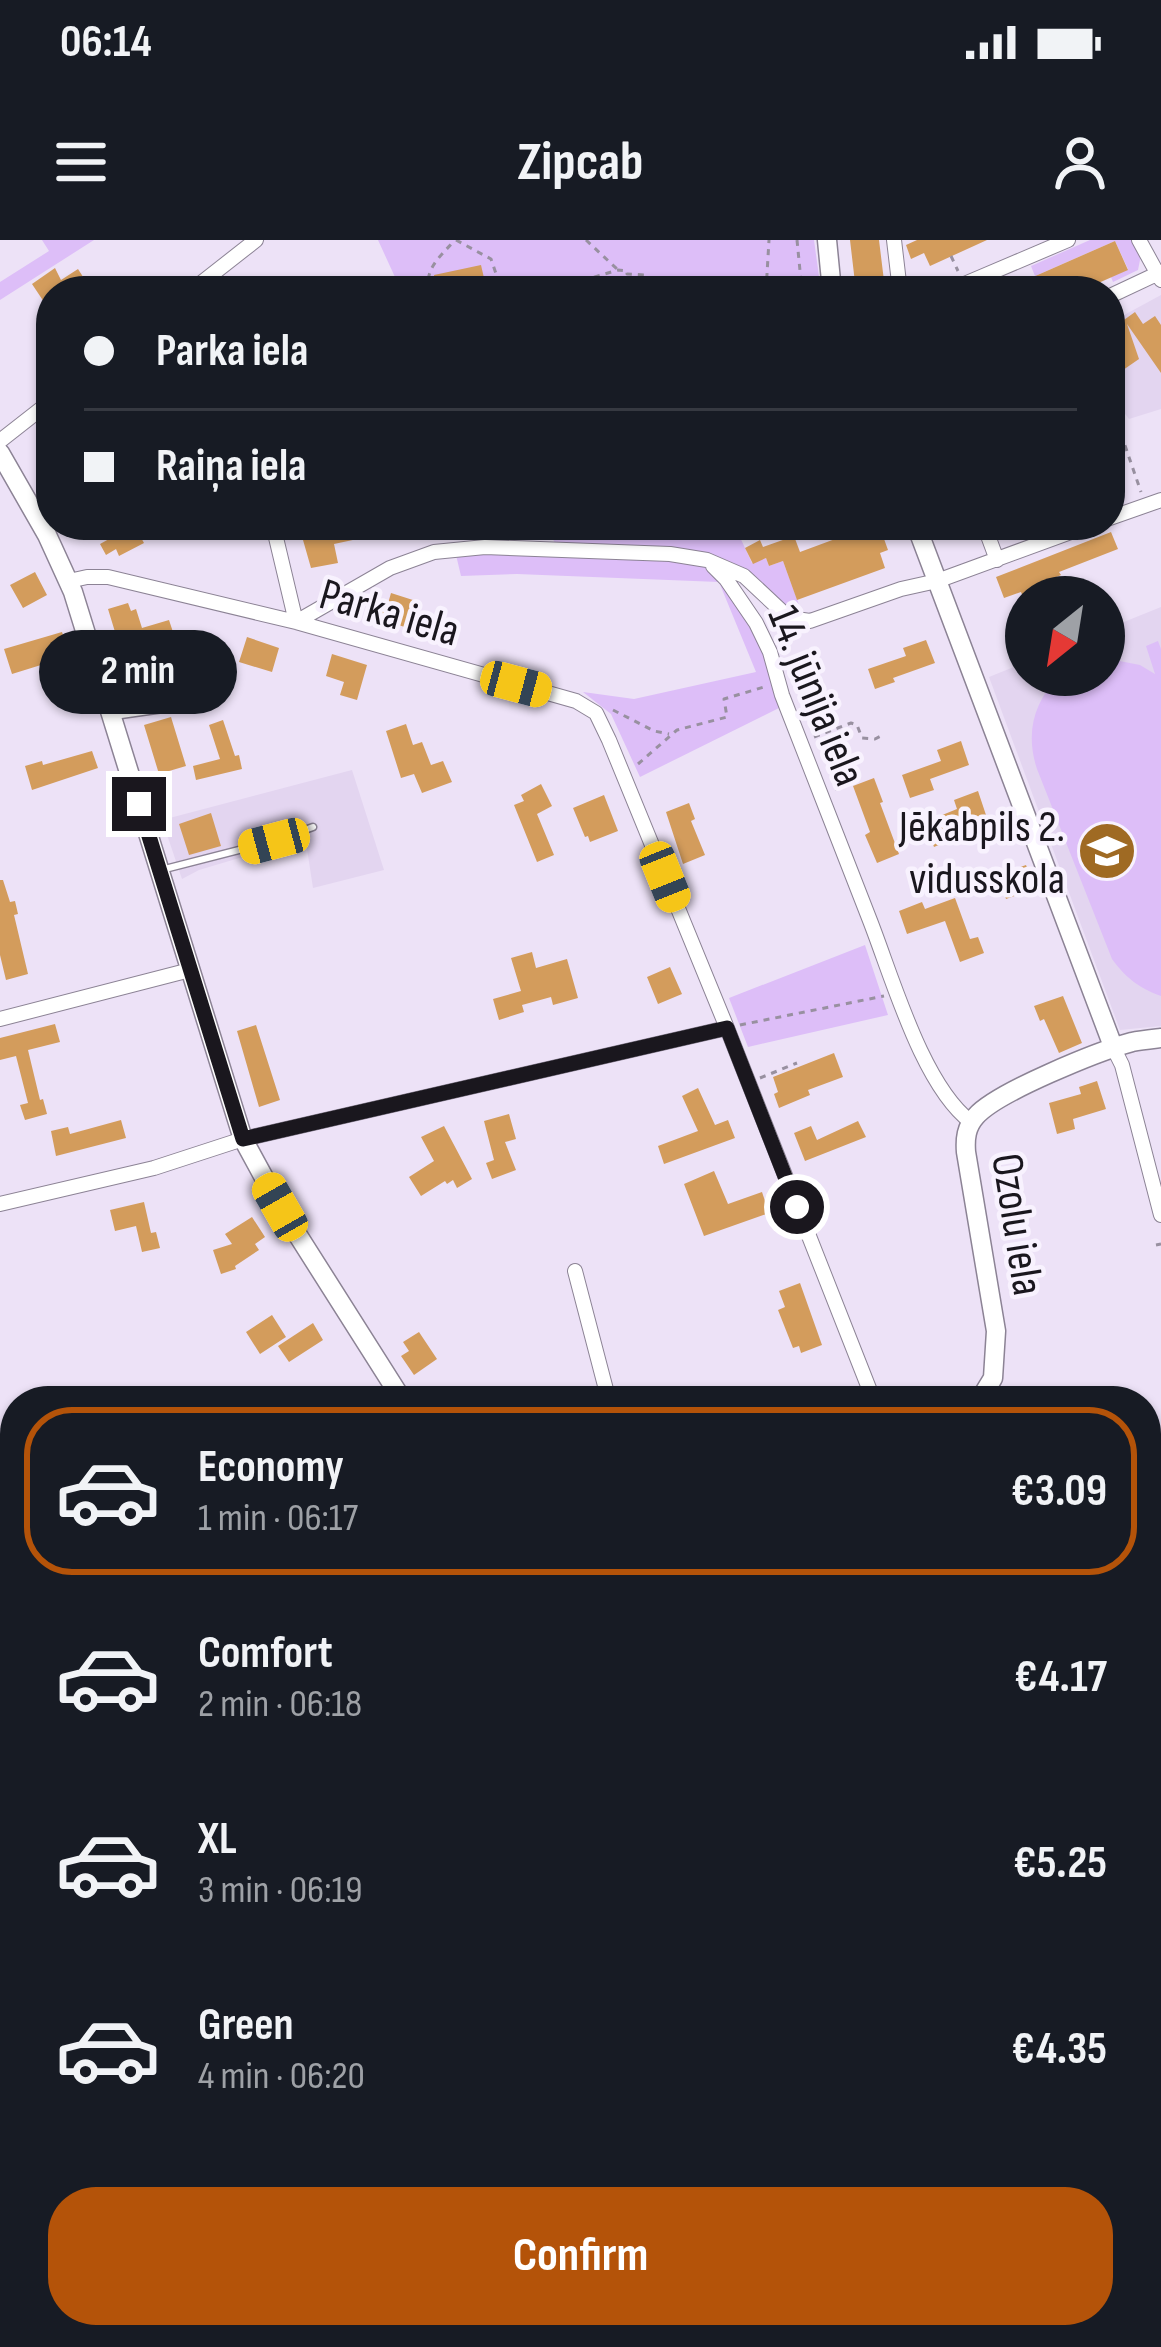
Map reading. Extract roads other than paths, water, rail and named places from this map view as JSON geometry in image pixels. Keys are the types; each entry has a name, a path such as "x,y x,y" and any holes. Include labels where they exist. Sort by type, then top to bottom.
{"street":[{"path":"221,276 256,240"},
{"path":"827,240 831,276"},
{"path":"894,240 898,276"},
{"path":"983,276 1068,240"},
{"path":"1125,290 1160,276 1139,240"},
{"path":"0,441 36,413"},
{"path":"0,453 36,516"},
{"path":"1125,513 1161,500"},
{"path":"49,540 69,581 243,1139 280,1207 393,1386"},
{"path":"277,540 296,622 390,568 448,550 485,547 670,554 707,560 744,576 783,614 802,622 1050,540"},
{"path":"922,540 1122,1065 1161,1215"},
{"path":"989,540 997,560"},
{"name":"14. jūnija iela","path":"707,560 726,579 765,640 914,1033 952,1104 971,1122"},
{"name":"Parka iela","path":"69,581 109,577 296,622 588,706 596,713 868,1386"},
{"path":"0,1019 190,970"},
{"path":"0,1204 154,1168 243,1139 727,1028"},
{"name":"Ozolu iela","path":"988,1386 993,1378 996,1331 966,1152 971,1122 997,1100 1037,1079 1134,1041 1161,1039"},
{"path":"575,1271 605,1386"}],"lane":[{"path":"112,716 170,708"},
{"path":"159,871 313,826"}],"place":[{"name":"Jēkabpils 2. vidusskola","path":"1107,851"}]}
